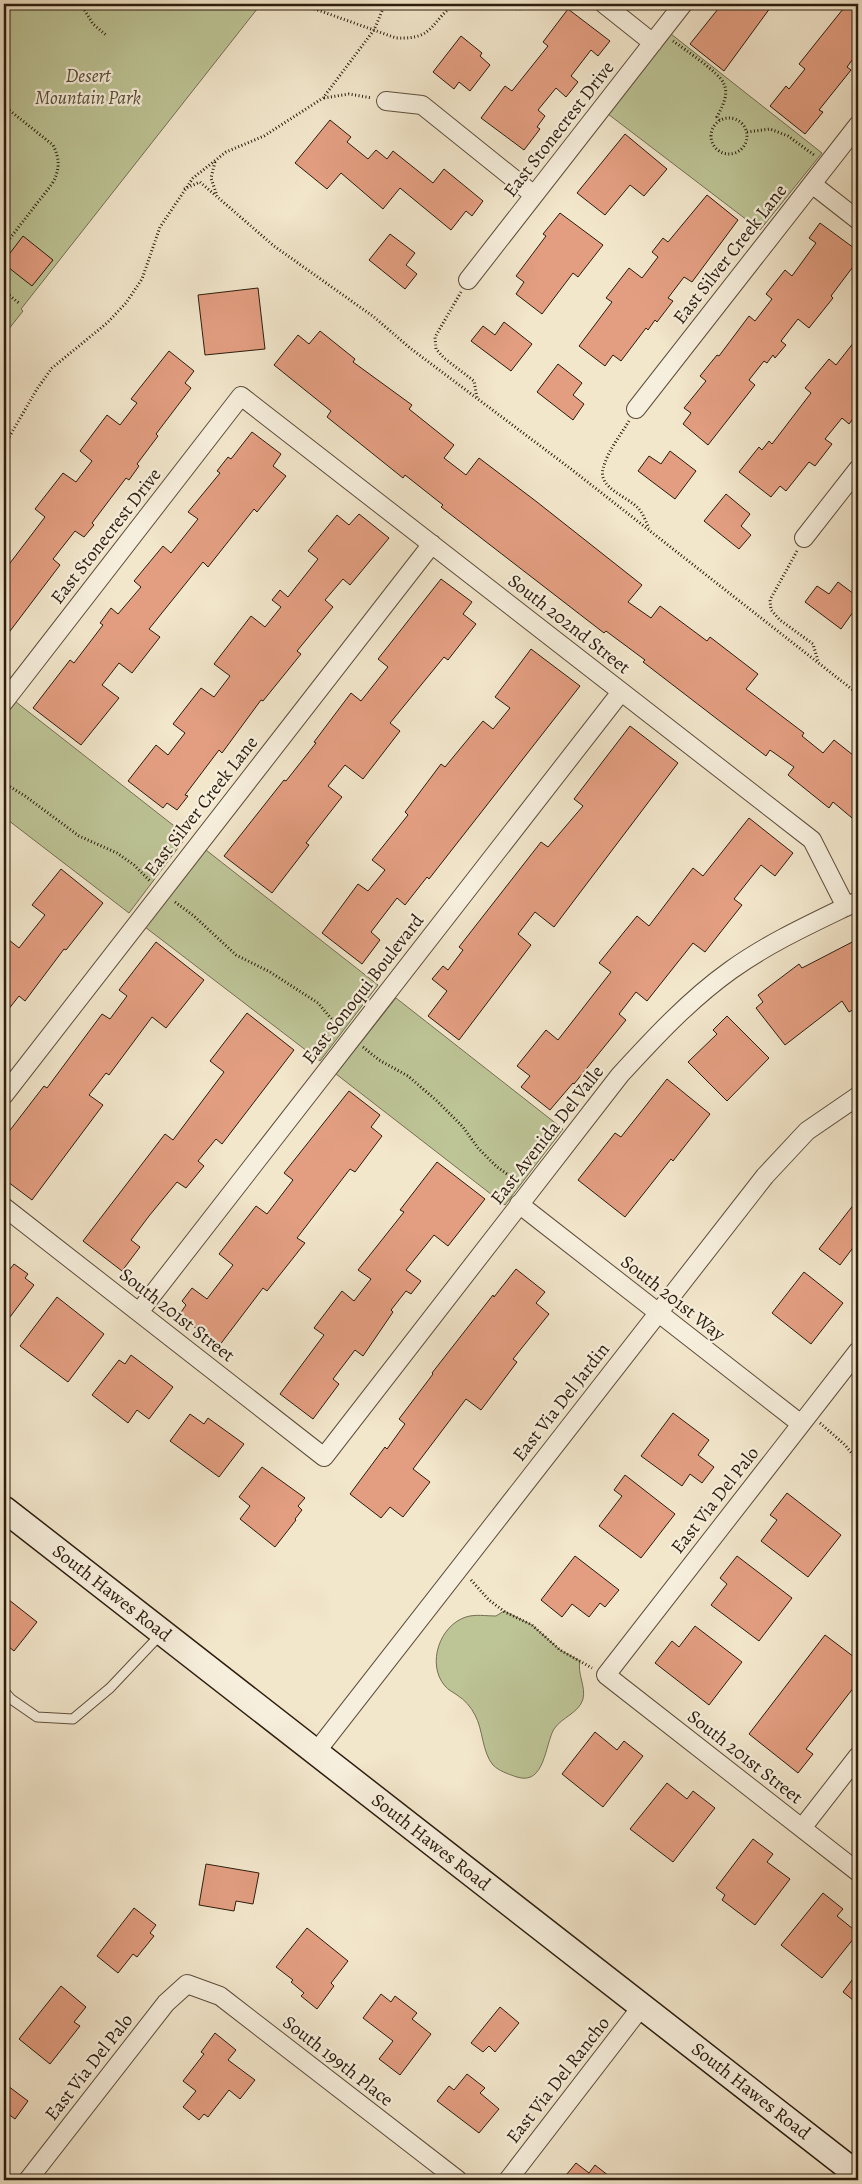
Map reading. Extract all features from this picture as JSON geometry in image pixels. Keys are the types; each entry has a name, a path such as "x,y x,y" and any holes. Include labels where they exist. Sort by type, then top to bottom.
{"main road":[{"name":"South Hawes Road","path":"4,1509 858,2175"}],"street":[{"path":"604,4 653,43"},
{"name":"East Stonecrest Drive","path":"468,280 683,4"},
{"path":"386,101 422,105 534,195"},
{"name":"East Silver Creek Lane","path":"636,409 858,125"},
{"path":"812,184 858,220"},
{"name":"East Stonecrest Drive","path":"4,702 241,396"},
{"name":"South 202nd Street","path":"241,396 812,840 852,904"},
{"path":"804,538 858,469"},
{"name":"East Silver Creek Lane","path":"4,1095 432,544"},
{"name":"East Sonoqui Boulevard","path":"139,1312 621,692"},
{"name":"East Avenida Del Valle","path":"324,1456 620,1075 668,1023 731,970 786,936 852,904"},
{"name":"East Via Del Jardin","path":"316,1752 771,1169 807,1131 858,1096"},
{"name":"South 201st Way","path":"525,1197 658,1313 809,1423"},
{"name":"South 201st Street","path":"4,1207 324,1456"},
{"name":"East Via Del Palo","path":"606,1675 809,1423 858,1351"},
{"name":"South 201st Street","path":"606,1675 858,1872"},
{"path":"802,1828 858,1756"},
{"name":"East Via Del Palo","path":"28,2180 166,2003 187,1984"},
{"name":"South 199th Place","path":"187,1984 220,1996 458,2180"},
{"name":"East Via Del Rancho","path":"508,2180 642,2006"}],"lane":[{"path":"4,1691 11,1699 37,1717 73,1719 110,1688 162,1632"}],"path":[{"path":"82,4 93,24 106,35"},
{"path":"301,4 396,38 410,38 426,33 449,8 457,4"},
{"path":"4,446 37,389 52,368 107,323 126,303 142,279 160,227 184,188 193,178 226,152 264,136 323,98 374,30 384,4"},
{"path":"492,4 513,9 530,8 536,4"},
{"path":"671,39 724,83 726,94 724,104 717,117 720,121"},
{"path":"323,98 349,94 386,101"},
{"path":"4,106 53,145 57,152 59,165 58,174 52,184 4,246"},
{"path":"727,118 738,120 747,132 747,141 740,151 734,154 722,154 712,145 713,127 720,121 727,118"},
{"path":"747,132 770,129 788,136 815,156"},
{"path":"216,161 211,178 217,197"},
{"path":"184,188 200,182 274,246 374,317 410,348 651,531 858,694"},
{"path":"468,280 436,337 436,348 444,358 474,381 477,399"},
{"path":"4,291 20,304"},
{"path":"636,409 606,460 602,472 605,481 617,494 639,508 651,531"},
{"path":"804,538 770,600 771,610 780,620 813,644 818,662"},
{"path":"4,783 26,796 79,836 117,853 134,865 161,892 194,916 236,955 270,972 318,1003 338,1027 352,1039 379,1060 415,1082 462,1127 478,1148 525,1197"},
{"path":"809,1423 846,1446 858,1461"},
{"path":"459,1567 489,1600 505,1612 532,1625 560,1650 606,1675"}],"green space":[{"name":"Desert Mountain Park","path":"4,4 261,4 21,309 23,311 4,335"},
{"path":"671,34 822,153 760,230 608,114"},
{"path":"16,702 187,836 129,913 4,817 4,717"},
{"path":"206,850 378,985 320,1061 145,927"},
{"path":"396,998 563,1129 505,1205 336,1074"},
{"path":"504,1611 532,1625 560,1650 580,1661 579,1666 584,1694 581,1704 554,1729 539,1770 526,1778 517,1777 493,1765 489,1760 478,1721 470,1706 445,1686 439,1677 437,1667 436,1657 439,1646 449,1628 457,1621 473,1616 496,1616"}],"building":[{"path":"722,4 773,4 724,71 690,44"},
{"path":"847,4 858,4 858,52 847,67 851,70 819,110 823,112 805,134 770,106 786,86 789,89 805,69 799,64"},
{"path":"568,9 610,41 598,56 591,50 571,76 578,82 566,97 556,88 538,110 545,116 537,127 540,129 524,150 481,118 505,86 512,91 548,46 543,42"},
{"path":"461,36 482,53 480,56 490,65 470,91 459,82 454,89 433,72"},
{"path":"330,120 351,137 347,142 368,159 376,150 387,159 393,151 433,183 444,169 483,201 472,216 466,211 451,230 400,188 383,209 341,173 327,189 295,163"},
{"path":"625,134 667,169 644,196 630,185 605,215 577,193"},
{"path":"707,195 738,220 692,282 684,277 668,298 673,301 657,322 655,320 648,330 646,328 621,361 613,355 605,366 579,346 612,302 606,298 629,268 642,278 658,257 652,252 663,238 668,242"},
{"path":"560,213 603,245 578,277 573,273 542,314 516,294 524,282 516,276 546,236 543,234"},
{"path":"820,223 858,251 858,260 831,296 833,298 809,328 798,319 781,341 786,345 775,358 773,355 767,363 764,361 749,380 755,385 708,445 683,424 691,413 684,408 706,381 700,376 717,355 719,356 749,316 755,321 772,299 766,294 785,270 792,276 816,243 809,238"},
{"path":"390,234 415,253 406,265 417,274 405,289 369,260"},
{"path":"23,236 53,260 32,286 4,264 4,261"},
{"path":"258,288 265,349 205,355 198,295"},
{"path":"504,322 532,344 511,371 471,341 483,326 495,335"},
{"path":"320,331 355,359 353,362 412,405 409,409 454,445 444,458 466,475 479,458 642,585 628,602 651,618 660,606 707,641 710,637 758,674 746,689 804,733 802,736 823,753 834,740 858,759 858,823 833,802 829,808 788,775 794,767 770,750 766,756 643,662 645,660 606,631 604,633 441,507 443,505 405,475 403,478 327,417 331,411 274,365 298,335 309,344"},
{"path":"858,337 858,412 849,424 842,418 825,439 832,444 815,466 809,462 786,491 780,486 771,497 739,472 759,447 762,450 769,441 772,444 811,393 805,388 829,359 836,365"},
{"path":"169,351 194,371 185,383 191,388 156,434 158,436 137,464 139,466 129,480 126,478 92,523 94,525 84,537 75,531 53,559 60,565 4,639 4,571 45,517 35,509 63,473 76,482 92,461 80,451 107,415 120,425 137,403 131,399"},
{"path":"558,364 582,383 573,395 584,404 573,420 537,392"},
{"path":"252,432 281,454 273,466 286,476 257,512 254,509 208,567 203,562 149,629 160,637 132,673 119,663 102,685 119,698 81,745 33,708 70,660 74,663 103,625 100,623 111,608 118,614 141,587 134,581 163,546 171,553 198,519 188,512 220,473 217,471 228,457 231,459"},
{"path":"670,451 696,471 675,499 638,471 649,456 661,464"},
{"path":"726,494 750,514 741,526 751,535 739,549 704,521"},
{"path":"359,514 389,538 350,585 343,579 325,600 333,607 297,651 301,654 263,701 261,700 222,753 219,750 185,795 188,796 177,810 167,803 163,808 128,781 156,745 168,755 185,733 173,724 201,688 214,697 230,676 214,664 251,616 265,627 281,607 272,600 280,590 288,597 318,559 308,551 337,515 349,525"},
{"path":"441,579 472,602 463,614 476,624 448,660 444,657 390,723 400,731 363,779 345,765 328,786 342,797 306,843 309,845 272,893 224,856 316,743 314,742 351,693 361,701 388,667 378,659"},
{"path":"838,582 858,597 858,605 841,629 805,602 817,586 829,594"},
{"path":"531,649 580,686 429,879 427,877 405,905 397,898 371,932 380,940 362,964 322,933 358,884 368,891 385,870 372,860 408,815 405,812 441,764 445,767 483,721 493,729 510,708 495,697"},
{"path":"630,726 678,763 554,927 535,912 518,934 531,945 459,1040 428,1016 447,991 432,979 443,966 448,970 463,950 459,947 541,842 548,847 583,806 574,799"},
{"path":"749,818 793,853 775,876 761,865 734,899 742,905 705,952 693,943 647,1001 636,992 619,1014 626,1020 574,1084 550,1110 521,1087 530,1076 517,1066 546,1030 558,1040 611,972 599,963 637,916 649,926 693,868 703,876"},
{"path":"61,869 103,903 66,950 64,949 25,1001 19,996 4,1015 4,936 19,948 45,915 32,905"},
{"path":"858,939 858,1007 849,1012 842,1001 785,1045 756,1008 763,1002 758,995 799,964 802,968"},
{"path":"156,942 204,980 166,1028 152,1017 109,1075 106,1073 89,1095 103,1105 32,1200 4,1179 4,1138 44,1086 47,1088 102,1014 110,1019 127,996 119,990"},
{"path":"247,1013 294,1050 222,1144 216,1139 198,1161 204,1166 186,1188 177,1182 149,1216 131,1240 140,1247 122,1271 83,1241 165,1134 173,1140 224,1072 210,1061"},
{"path":"727,1016 769,1058 727,1101 688,1062 717,1034 713,1030"},
{"path":"667,1079 710,1114 625,1217 578,1180 615,1133 621,1137"},
{"path":"349,1091 380,1115 371,1127 382,1136 355,1172 350,1169 297,1238 305,1243 267,1291 263,1288 219,1346 179,1315 186,1305 182,1301 192,1288 207,1299 233,1265 219,1254 256,1206 267,1214 293,1180 284,1173"},
{"path":"437,1162 485,1199 448,1246 434,1235 406,1270 421,1281 411,1294 406,1291 391,1310 393,1312 363,1356 355,1350 333,1379 339,1384 313,1419 280,1394 324,1335 314,1328 342,1291 354,1301 371,1279 358,1270 404,1212 400,1210"},
{"path":"858,1199 858,1241 840,1265 819,1249"},
{"path":"14,1264 28,1274 25,1278 34,1285 4,1325 4,1277"},
{"path":"516,1269 545,1292 536,1303 549,1314 513,1359 517,1362 481,1410 466,1399 413,1469 430,1482 403,1517 390,1507 381,1518 350,1494 385,1447 387,1449 405,1424 399,1419 432,1373 493,1295 494,1297"},
{"path":"804,1272 843,1303 811,1344 772,1313"},
{"path":"57,1297 104,1334 68,1382 20,1346"},
{"path":"131,1355 173,1387 149,1419 137,1410 128,1423 92,1395 119,1360 125,1364"},
{"path":"673,1413 709,1440 698,1455 714,1467 702,1483 690,1474 682,1486 641,1456"},
{"path":"190,1414 204,1424 208,1418 244,1444 219,1477 170,1441"},
{"path":"262,1467 305,1498 298,1506 302,1510 296,1520 275,1547 240,1519 250,1506 239,1497"},
{"path":"625,1475 675,1514 641,1558 599,1526 622,1496 614,1490"},
{"path":"787,1493 841,1535 808,1577 761,1541 777,1520 770,1515"},
{"path":"575,1556 619,1590 605,1607 600,1603 589,1617 572,1604 562,1617 541,1600"},
{"path":"737,1556 792,1598 759,1641 711,1605 727,1584 720,1578"},
{"path":"4,1596 37,1622 14,1651 4,1643"},
{"path":"695,1626 742,1662 709,1705 655,1663 672,1641 679,1647"},
{"path":"825,1635 858,1660 858,1682 806,1749 813,1754 798,1773 749,1734"},
{"path":"595,1732 617,1750 624,1741 643,1756 603,1807 562,1774"},
{"path":"667,1783 687,1799 693,1791 715,1808 673,1862 630,1829"},
{"path":"753,1839 773,1854 767,1862 790,1879 755,1925 722,1900 725,1895 716,1888"},
{"path":"206,1864 259,1873 253,1904 236,1901 234,1911 199,1905"},
{"path":"823,1893 843,1909 837,1916 858,1933 822,1978 781,1945"},
{"path":"134,1908 156,1925 150,1933 154,1936 137,1957 133,1954 118,1973 97,1956"},
{"path":"307,1928 348,1961 331,1983 334,1986 317,2009 301,1996 304,1993 291,1982 293,1980 276,1967"},
{"path":"858,1972 858,2004 843,1992"},
{"path":"61,1986 86,2007 74,2022 80,2026 50,2064 19,2039"},
{"path":"381,1994 391,2002 395,1996 417,2013 412,2019 431,2034 400,2075 379,2059 393,2041 363,2018"},
{"path":"500,2007 519,2023 495,2052 489,2046 483,2052 471,2043"},
{"path":"215,2033 236,2050 228,2060 255,2080 240,2099 229,2090 208,2117 204,2114 199,2120 183,2107 196,2091 183,2081 204,2054 201,2052"},
{"path":"467,2074 485,2088 480,2093 499,2109 479,2133 437,2101 449,2086 454,2090"},
{"path":"4,2083 28,2101 15,2119 4,2111"},
{"path":"576,2163 589,2173 595,2165 614,2180 562,2180"}]}
